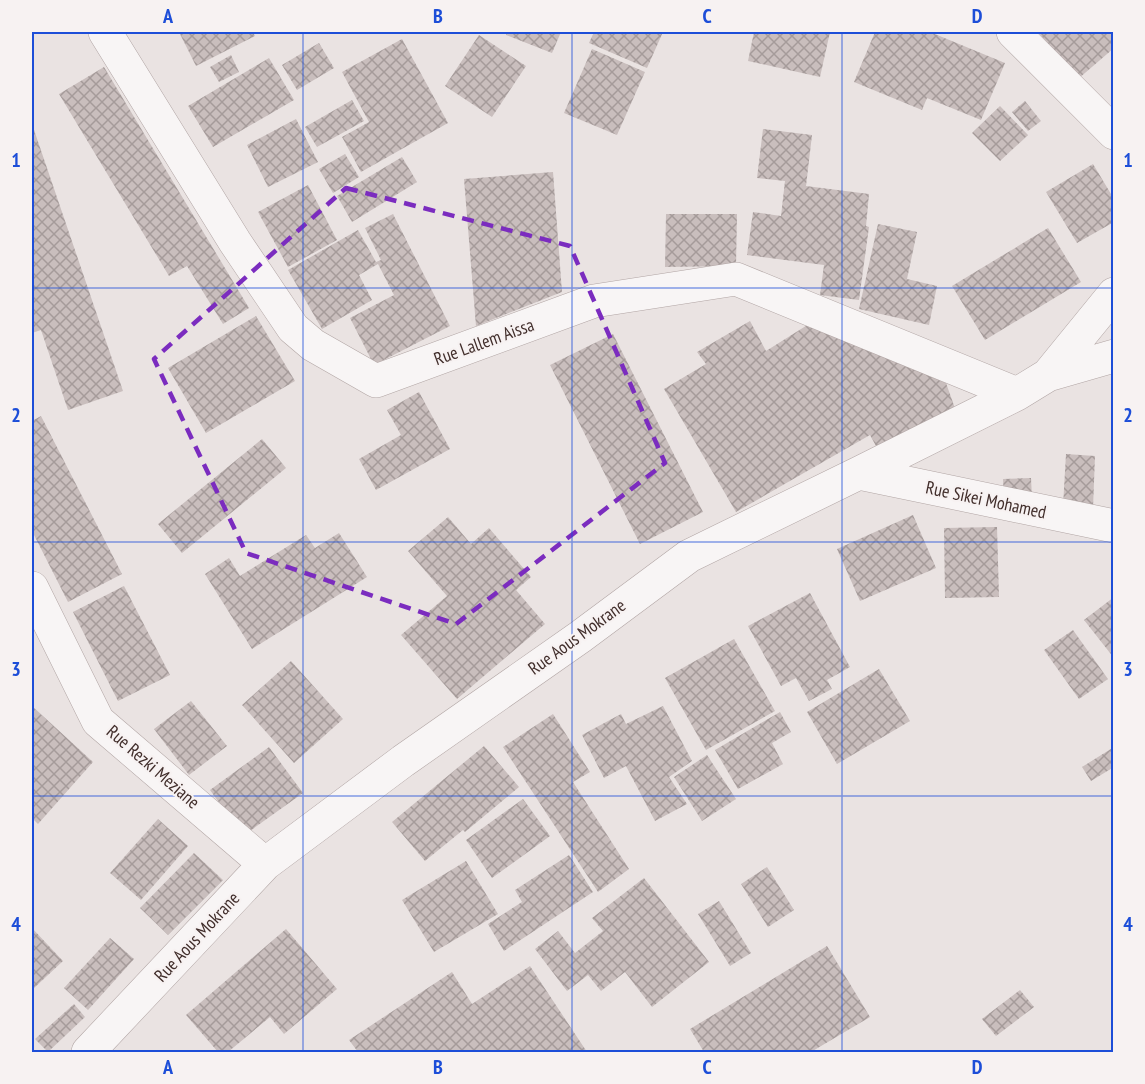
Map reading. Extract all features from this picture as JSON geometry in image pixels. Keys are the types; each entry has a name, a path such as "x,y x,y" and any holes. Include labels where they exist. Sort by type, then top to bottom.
{"street":[{"name":"Rue Lallem Aissa","path":"105,32 235,242 293,328 313,345 376,381 594,302 736,279 1017,394"},
{"path":"1013,32 1113,133"},
{"name":"Rue Aous Mokrane","path":"88,1053 265,864 394,768 580,637 689,556 1017,394 1048,375 1113,294"},
{"path":"1048,375 1113,356"},
{"name":"Rue Sikei Mohamed","path":"859,473 1113,526"},
{"name":"Rue Rezki Meziane","path":"32,588 98,720 265,864"}],"highlighted area":[{"path":"346,188 570,246 665,463 456,624 246,553 154,359"}],"building":[{"path":"179,32 253,32 255,36 196,66"},
{"path":"507,32 561,32 552,53 506,35"},
{"path":"594,32 663,32 647,68 589,43"},
{"path":"754,32 830,32 820,77 748,61"},
{"path":"875,32 930,32 1005,63 981,120 927,98 922,110 854,82"},
{"path":"1038,32 1114,32 1114,48 1078,79"},
{"path":"479,35 526,66 492,117 445,86"},
{"path":"402,39 448,123 361,172 342,137 369,122 342,72"},
{"path":"319,43 334,68 297,90 282,65"},
{"path":"592,49 645,72 617,135 564,113"},
{"path":"231,55 239,72 219,82 210,67"},
{"path":"269,58 294,100 213,147 188,106"},
{"path":"104,67 249,308 223,324 187,266 169,276 59,94"},
{"path":"352,100 364,121 317,147 305,127"},
{"path":"1025,101 1041,121 1028,131 1012,112"},
{"path":"1000,106 1028,135 1000,161 972,133"},
{"path":"296,119 318,162 268,187 247,145"},
{"path":"32,124 123,391 68,410 41,330 32,333 32,316 34,316 32,310"},
{"path":"763,129 812,135 806,186 869,194 866,226 869,227 859,300 820,295 824,265 747,255 753,212 781,216 785,181 757,178"},
{"path":"345,154 359,177 333,193 319,169"},
{"path":"402,157 417,182 352,222 337,196"},
{"path":"1093,164 1114,199 1114,222 1077,243 1046,192"},
{"path":"553,172 562,292 476,326 464,179"},
{"path":"308,185 337,240 288,267 258,212"},
{"path":"393,214 450,326 374,365 350,318 394,295 378,264 359,275 372,300 322,329 288,270 358,230 376,262 381,260 365,228"},
{"path":"666,214 737,214 736,266 665,267"},
{"path":"878,224 917,232 907,279 937,286 929,325 859,309"},
{"path":"1048,228 1081,282 985,340 952,286"},
{"path":"256,316 295,381 206,433 168,368"},
{"path":"750,321 766,351 809,324 946,383 957,414 876,446 870,435 736,512 664,389 706,364 697,352"},
{"path":"613,334 703,512 640,544 550,365"},
{"path":"419,392 450,449 376,490 359,459 401,435 387,410"},
{"path":"41,416 122,574 68,602 32,531 32,421"},
{"path":"262,439 286,468 182,553 158,524"},
{"path":"1066,454 1095,456 1093,508 1063,506"},
{"path":"1031,478 1032,498 1004,500 1003,479"},
{"path":"913,515 936,568 860,601 837,549"},
{"path":"448,517 471,544 489,528 531,577 516,590 545,624 457,699 401,635 447,596 408,551"},
{"path":"997,527 999,597 945,598 944,528"},
{"path":"339,533 367,577 252,649 205,574 229,558 240,576 306,535 315,548"},
{"path":"124,586 170,675 118,701 73,612"},
{"path":"810,593 850,667 827,680 832,689 809,701 796,678 781,686 748,626"},
{"path":"1114,597 1114,658 1084,620"},
{"path":"1073,630 1108,679 1079,699 1044,650"},
{"path":"734,639 775,711 706,750 665,678"},
{"path":"291,661 343,719 294,763 242,705"},
{"path":"879,669 910,721 837,764 807,712"},
{"path":"191,701 227,746 189,775 154,729"},
{"path":"32,706 93,762 38,824 32,818"},
{"path":"663,706 692,761 669,777 687,804 655,821 626,766 604,778 582,735 621,714 626,724"},
{"path":"780,712 791,732 772,743 783,764 738,789 715,750"},
{"path":"553,714 590,772 573,782 629,869 598,892 503,747"},
{"path":"484,746 519,787 465,832 463,830 425,861 392,822"},
{"path":"269,747 303,793 243,836 210,790"},
{"path":"1114,747 1114,767 1091,781 1082,767"},
{"path":"707,755 736,799 702,821 674,777"},
{"path":"523,799 550,836 492,878 466,840"},
{"path":"158,819 188,846 141,900 110,873"},
{"path":"194,853 223,880 168,935 140,908"},
{"path":"569,855 593,892 504,951 488,924 522,902 515,890"},
{"path":"466,861 498,914 434,952 402,900"},
{"path":"767,867 794,910 768,927 741,884"},
{"path":"644,878 709,962 652,1007 625,972 601,991 588,975 567,991 535,949 558,931 575,953 603,931 592,918"},
{"path":"719,901 751,953 730,966 698,914"},
{"path":"32,928 63,961 32,990"},
{"path":"286,929 337,989 284,1034 270,1017 228,1052 218,1052 186,1015"},
{"path":"110,938 134,959 88,1010 64,988"},
{"path":"827,946 870,1017 811,1052 704,1052 690,1029"},
{"path":"530,966 587,1052 358,1052 349,1040 452,972 472,1004"},
{"path":"1020,990 1034,1007 996,1036 982,1019"},
{"path":"74,1004 85,1017 48,1052 35,1039"}]}
